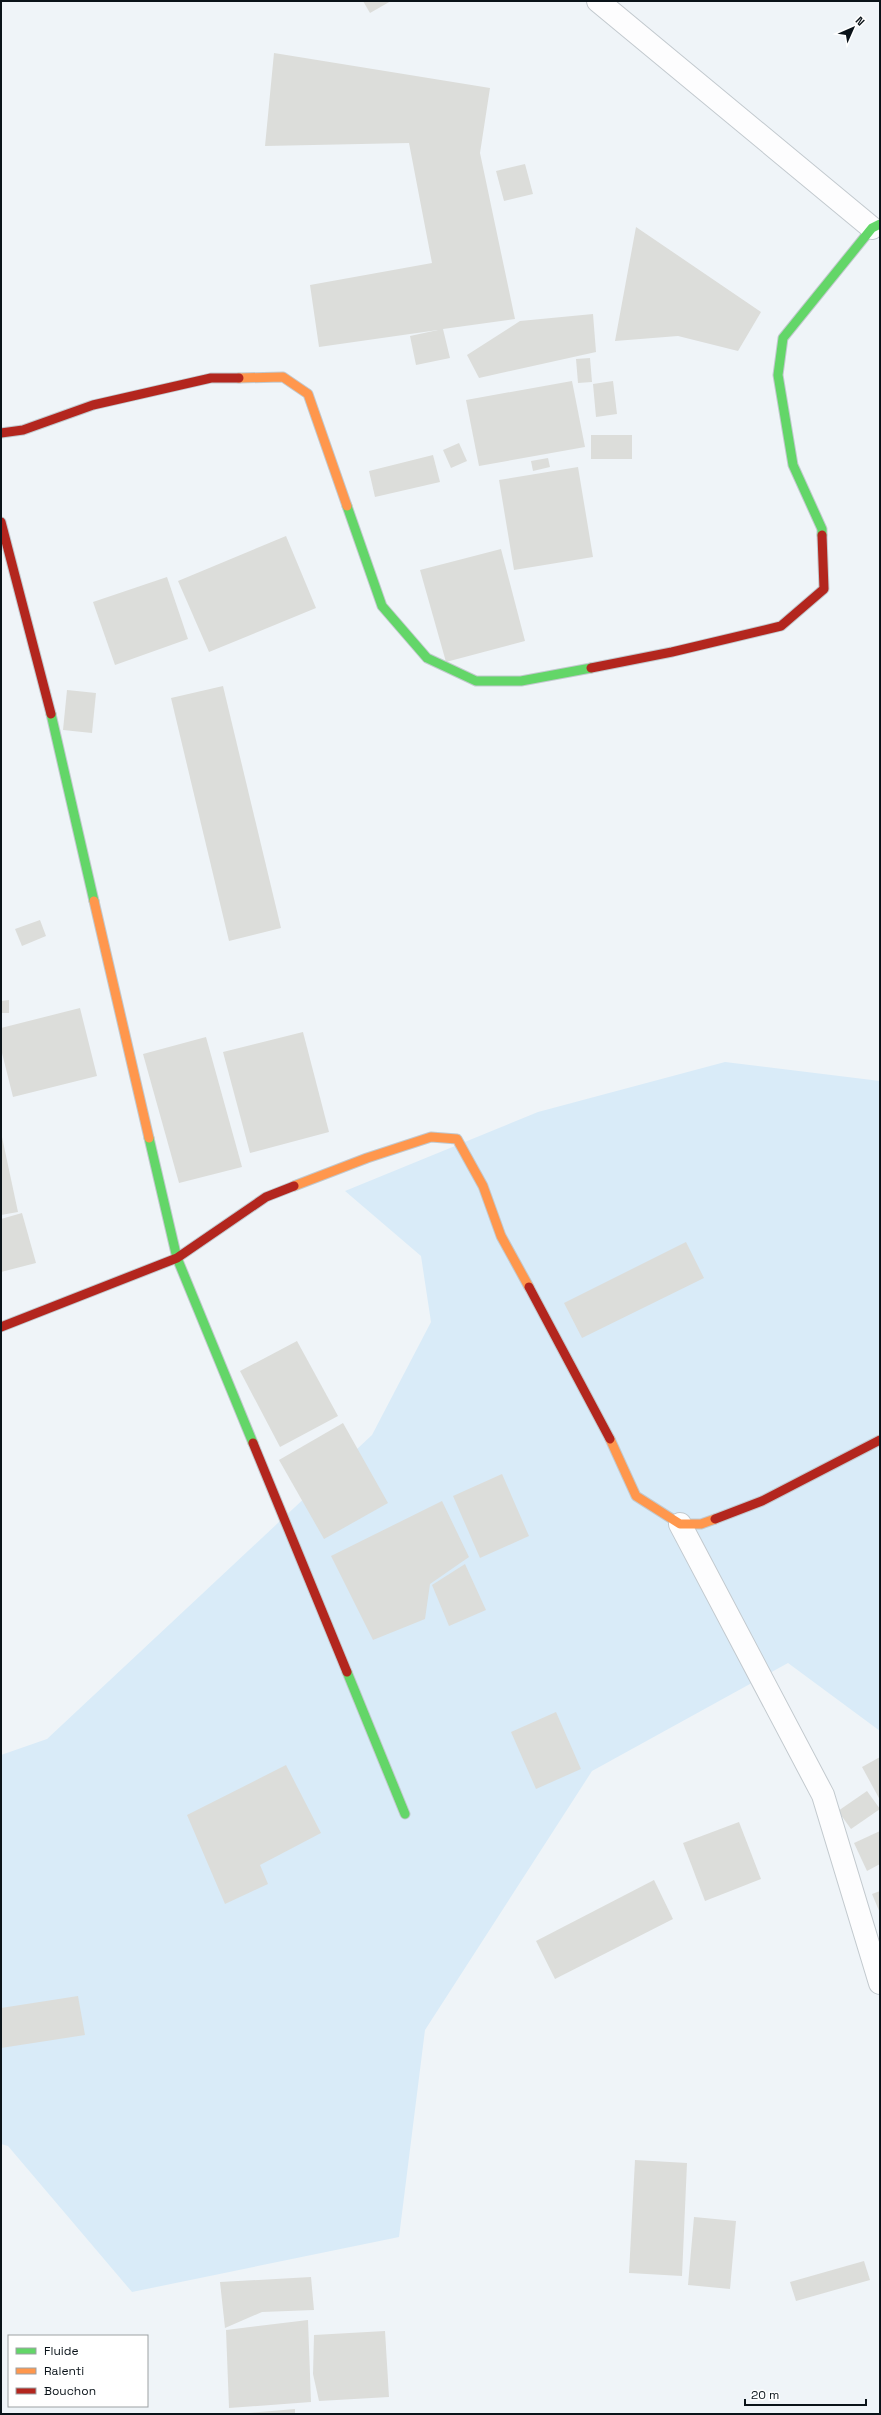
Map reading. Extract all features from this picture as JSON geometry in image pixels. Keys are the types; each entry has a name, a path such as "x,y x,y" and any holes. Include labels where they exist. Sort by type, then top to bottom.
{"street":[{"path":"1,433 24,430 93,405 210,378 283,377 308,394 382,606 427,658 476,681 521,681 672,652 781,626 824,589 822,529 793,465 778,376 783,338 876,226 598,1"},
{"path":"1,522 48,702 177,1258 405,1814"},
{"path":"1,1327 177,1258 266,1197 367,1158 430,1137 456,1139 483,1186 501,1236 612,1442 636,1496 680,1524 823,1795 880,1984"},
{"path":"680,1524 701,1524 762,1501 880,1440"}],"shaded area":[{"path":"725,1062 880,1081 880,1731 788,1663 592,1771 425,2030 399,2237 132,2292 8,2146 1,2144 1,1755 47,1739 372,1435 431,1322 421,1256 345,1191 538,1112"}],"building":[{"path":"363,1 391,1 370,13"},
{"path":"274,53 490,88 480,153 515,319 443,329 450,358 416,365 410,336 438,330 319,347 310,285 432,263 409,143 265,146"},
{"path":"525,164 533,194 504,201 496,171"},
{"path":"636,227 761,312 738,351 678,336 615,341"},
{"path":"593,314 596,352 479,378 467,355 520,321"},
{"path":"590,358 592,382 578,383 576,359"},
{"path":"572,381 585,447 479,466 466,400"},
{"path":"613,381 617,414 596,417 593,384"},
{"path":"591,435 632,435 632,459 591,459"},
{"path":"459,443 467,461 451,468 443,450"},
{"path":"433,455 440,482 375,497 369,471"},
{"path":"548,458 550,467 533,471 531,461"},
{"path":"578,467 593,557 514,570 499,480"},
{"path":"286,536 316,608 209,652 178,581"},
{"path":"501,549 525,641 446,662 420,570"},
{"path":"167,577 188,639 115,665 93,602"},
{"path":"223,686 281,928 229,941 171,698"},
{"path":"67,690 96,693 92,733 63,730"},
{"path":"40,920 46,936 22,946 15,929"},
{"path":"9,1000 9,1013 1,1013 1,1001"},
{"path":"80,1008 97,1076 13,1097 1,1049 1,1028"},
{"path":"303,1032 329,1132 250,1153 223,1052"},
{"path":"206,1037 242,1167 179,1183 143,1054"},
{"path":"2,1137 18,1212 1,1215 1,1138"},
{"path":"22,1213 36,1263 1,1272 1,1219"},
{"path":"686,1242 704,1278 582,1338 564,1303"},
{"path":"297,1341 338,1416 280,1447 240,1371"},
{"path":"343,1423 388,1503 324,1539 279,1460"},
{"path":"502,1474 529,1536 480,1558 453,1496"},
{"path":"442,1501 469,1557 430,1584 425,1619 373,1640 331,1556"},
{"path":"465,1564 486,1610 449,1626 432,1585"},
{"path":"556,1712 581,1769 536,1789 511,1732"},
{"path":"880,1757 880,1800 862,1767"},
{"path":"286,1765 321,1833 260,1865 268,1884 225,1904 187,1815"},
{"path":"867,1791 880,1809 851,1829 838,1811"},
{"path":"739,1822 761,1879 705,1901 683,1843"},
{"path":"880,1831 880,1864 867,1871 854,1843"},
{"path":"654,1880 673,1919 555,1979 536,1941"},
{"path":"880,1891 880,1913 872,1894"},
{"path":"78,1996 85,2035 1,2048 1,2008"},
{"path":"635,2160 687,2163 682,2276 629,2273"},
{"path":"694,2217 736,2221 730,2289 688,2285"},
{"path":"864,2261 870,2280 796,2301 790,2282"},
{"path":"311,2277 314,2310 262,2312 225,2328 220,2282"},
{"path":"308,2320 311,2402 229,2408 226,2330"},
{"path":"385,2331 389,2397 319,2401 313,2374 314,2335"},
{"path":"295,2409 295,2414 248,2414 248,2413"}],"traffic: fast":[{"path":"822,535 822,529 793,465 778,375 783,338 872,228 880,224"},
{"path":"347,506 382,606 427,658 476,681 521,681 591,668"},
{"path":"51,714 94,901"},
{"path":"149,1138 177,1258 253,1443"},
{"path":"347,1672 405,1814"}],"traffic: slow":[{"path":"239,378 283,377 308,394 347,506"},
{"path":"94,901 149,1138"},
{"path":"294,1186 367,1158 431,1137 457,1139 483,1186 501,1236 529,1287"},
{"path":"610,1439 636,1496 680,1524 701,1524 715,1519"}],"traffic: jam":[{"path":"1,433 23,430 93,405 211,378 239,378"},
{"path":"1,522 51,714"},
{"path":"591,668 672,652 781,626 824,589 822,535"},
{"path":"1,1327 177,1258 266,1197 294,1186"},
{"path":"529,1287 610,1439"},
{"path":"715,1519 762,1501 880,1440"},
{"path":"253,1443 347,1672"}]}
